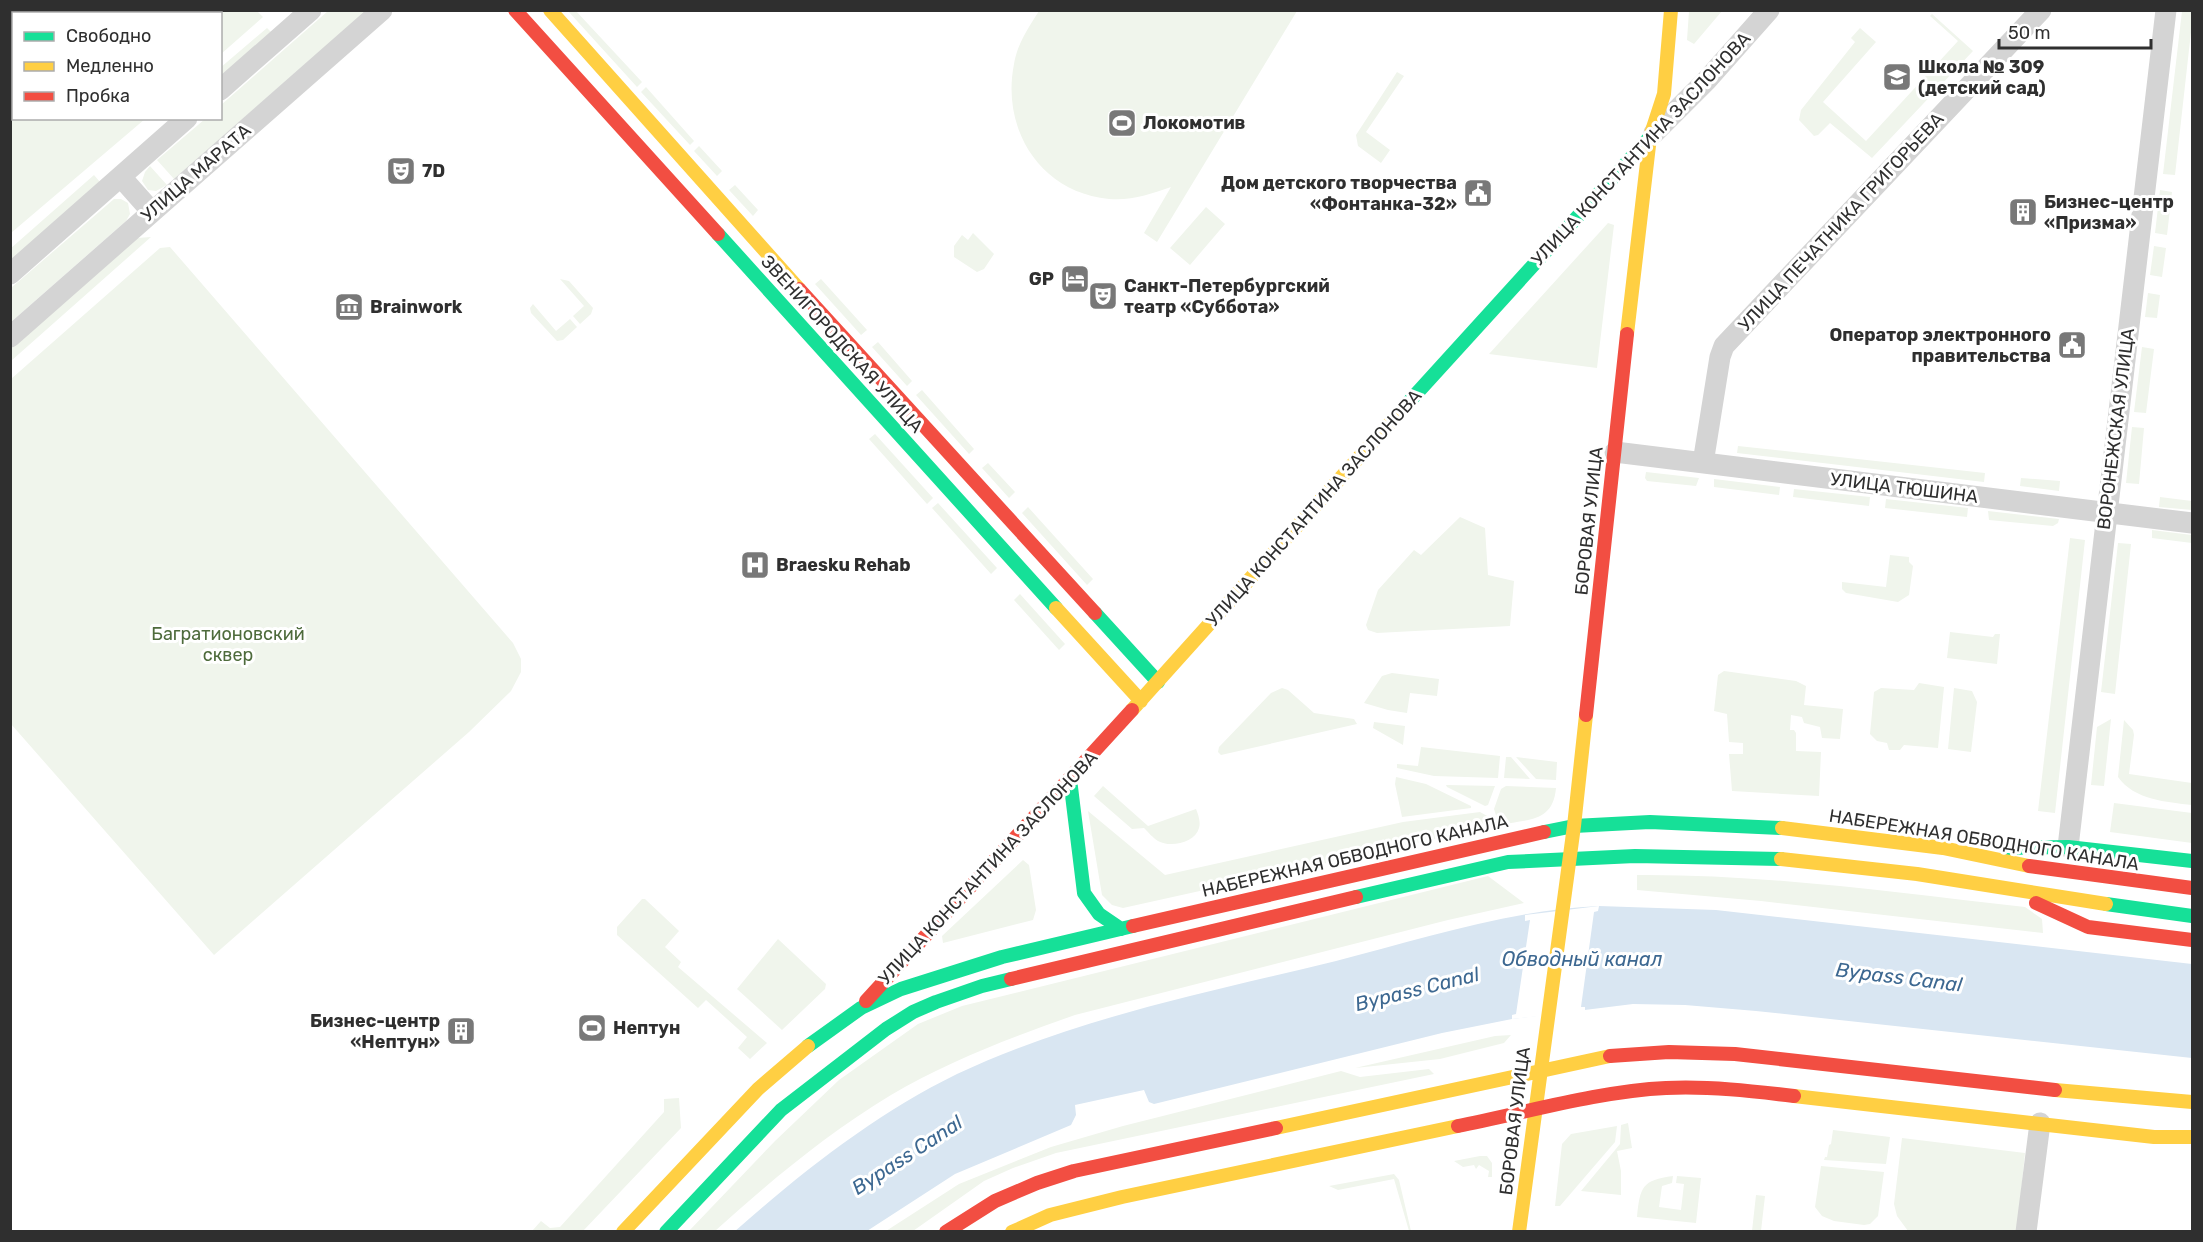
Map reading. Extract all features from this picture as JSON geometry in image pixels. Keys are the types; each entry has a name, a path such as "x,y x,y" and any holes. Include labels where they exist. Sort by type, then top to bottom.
{"main road":[{"name":"ЗВЕНИГОРОДСКАЯ УЛИЦА","path":"515,10 1141,701"},
{"name":"ЗВЕНИГОРОДСКАЯ УЛИЦА","path":"550,10 712,193 1158,682"},
{"name":"БОРОВАЯ УЛИЦА","path":"1519,1232 1574,826 1638,228 1650,137 1664,94 1671,10"},
{"name":"БОРОВАЯ УЛИЦА","path":"1645,107 1650,137"},
{"name":"УЛИЦА КОНСТАНТИНА ЗАСЛОНОВА","path":"861,1008 898,964 1070,780 1485,317 1650,137"},
{"path":"1070,780 1084,893 1091,906 1103,918 1120,929"},
{"name":"НАБЕРЕЖНАЯ ОБВОДНОГО КАНАЛА","path":"623,1232 758,1089 823,1034 861,1008 902,989 1002,957 1504,840 1574,826 1650,822 1768,826 1943,848 2034,867 2193,888"},
{"path":"1943,848 2068,847 2193,861"},
{"path":"781,1110 886,1029 912,1012 958,993 1119,952 1508,861 1709,855 1814,861 1930,876 2125,908 2193,916"},
{"path":"2003,888 2088,927 2193,940"},
{"path":"828,1050 861,1008"},
{"path":"946,1232 995,1201 1037,1183 1074,1171 1624,1054 1694,1051 1746,1055 2112,1096 2193,1102"},
{"path":"666,1232 781,1110 815,1067"},
{"path":"1012,1232 1050,1215 1113,1199 1642,1090 1692,1087 1731,1089 2154,1137 2193,1137"}],"street":[{"path":"222,88 311,10"},
{"name":"УЛИЦА МАРАТА","path":"10,337 382,10"},
{"name":"УЛИЦА КОНСТАНТИНА ЗАСЛОНОВА","path":"1650,137 1707,80 1769,10"},
{"name":"УЛИЦА ПЕЧАТНИКА ГРИГОРЬЕВА","path":"1703,463 1724,346 2041,10"},
{"name":"ВОРОНЕЖСКАЯ УЛИЦА","path":"2068,847 2166,10"},
{"path":"10,274 186,120"},
{"path":"121,177 152,212"},
{"name":"УЛИЦА ТЮШИНА","path":"1615,452 2193,522"},
{"path":"2026,1232 2040,1123"}],"green space":[{"path":"11,11 257,11 263,17 222,53 222,12 12,12 12,120 144,120 11,233"},
{"path":"328,11 366,11 174,179 157,160 204,120 222,120 222,104"},
{"path":"568,11 576,11 642,82 637,87"},
{"name":"Локомотив","path":"1039,11 1297,11 1157,242 1144,233 1171,187 1125,199 1109,199 1085,194 1063,184 1045,170 1031,153 1020,133 1014,112 1012,88 1014,64 1027,30"},
{"path":"1689,11 1722,11 1694,44 1687,40"},
{"path":"2182,11 2192,11 2192,23 2175,175 2163,174"},
{"path":"1932,14 1973,51 1872,158 1830,123 1814,136 1799,120 1801,110 1855,42 1851,38 1860,28 1876,42 1823,102 1866,141 1958,41 1930,16"},
{"path":"267,28 271,32 222,75 222,66"},
{"path":"1397,72 1404,76 1366,132 1390,150 1381,163 1358,146 1356,135"},
{"path":"646,87 694,141 690,145 641,92"},
{"path":"699,146 722,171 717,176 694,151"},
{"path":"150,166 167,185 156,191 148,190 142,181"},
{"path":"94,175 100,182 11,261 10,249"},
{"path":"735,185 758,210 753,216 729,190"},
{"path":"2160,190 2172,192 2167,235 2155,233"},
{"path":"114,199 121,199 128,203 130,214 126,221 11,322 11,288"},
{"path":"1206,207 1225,224 1190,265 1170,248"},
{"path":"1608,223 1614,225 1597,368 1489,354"},
{"path":"973,233 994,254 984,269 977,272 954,257 954,246 962,235 968,240"},
{"path":"151,237 11,361 10,349 137,238"},
{"path":"2154,246 2166,248 2162,277 2150,275"},
{"name":"Багратионовский сквер","path":"170,247 513,643 521,659 521,672 511,691 469,732 214,955 11,724 11,379 160,248"},
{"path":"560,279 569,281 593,308 591,314 580,324 573,316 584,306"},
{"path":"821,279 867,330 861,335 815,284"},
{"path":"2148,293 2160,295 2157,318 2145,317"},
{"path":"533,304 556,331 570,319 577,327 563,340 557,341 531,313 530,308"},
{"path":"878,342 912,381 907,386 872,347"},
{"path":"2142,347 2154,349 2146,413 2134,412"},
{"path":"922,390 974,449 969,454 916,395"},
{"path":"2132,427 2144,428 2139,484 2126,483"},
{"path":"875,434 933,498 927,504 869,439"},
{"path":"1738,446 1985,473 1984,482 1737,453"},
{"path":"988,463 1015,492 1009,498 982,468"},
{"path":"1646,472 1699,478 1696,486 1647,481"},
{"path":"2021,478 2060,481 2059,491 2020,486"},
{"path":"1714,479 1780,487 1779,495 1714,487"},
{"path":"1794,489 1870,497 1869,506 1793,497"},
{"path":"2160,497 2192,501 2192,510 2159,507"},
{"path":"1886,499 1968,508 1967,517 1885,508"},
{"path":"938,503 997,568 991,574 932,508"},
{"path":"1028,507 1093,579 1087,585 1022,513"},
{"path":"1988,511 2059,519 2058,523 2053,526 1989,520"},
{"path":"1460,517 1485,528 1488,575 1514,581 1510,626 1377,633 1368,630 1366,625 1378,590 1414,550 1421,555"},
{"path":"2152,530 2192,535 2192,543 2152,538"},
{"path":"2070,538 2085,540 2055,813 2038,811"},
{"path":"2118,543 2131,544 2115,694 2101,692"},
{"path":"1890,555 1909,557 1909,562 1913,566 1909,595 1898,602 1846,593 1842,589 1842,582 1886,587"},
{"path":"1020,594 1065,644 1059,650 1014,600"},
{"path":"1950,632 1993,637 1995,634 2000,634 1997,664 1947,658"},
{"path":"1724,671 1796,681 1806,686 1804,705 1843,709 1840,739 1822,738 1820,727 1804,723 1802,717 1791,715 1790,730 1796,733 1796,751 1821,752 1819,796 1732,791 1729,754 1743,754 1743,743 1729,742 1727,714 1714,711 1718,675"},
{"path":"1392,673 1439,679 1437,696 1410,693 1407,713 1364,703 1382,676"},
{"path":"1919,683 1944,687 1938,748 1904,745 1900,750 1889,750 1887,743 1877,741 1870,734 1874,692 1881,688 1914,690"},
{"path":"1282,688 1288,690 1314,713 1354,719 1357,724 1221,755 1218,752 1219,747 1271,693"},
{"path":"1954,688 1972,691 1977,702 1971,752 1948,749"},
{"path":"2111,719 2104,786 2091,785 2097,727"},
{"path":"2124,720 2133,730 2134,735 2129,774 2192,783 2192,805 2162,801 2142,795 2125,785 2118,777"},
{"path":"1374,722 1405,726 1403,745 1373,728"},
{"path":"1421,747 1500,756 1498,778 1434,776 1397,768 1397,764 1418,766"},
{"path":"1506,757 1511,757 1530,779 1504,778"},
{"path":"1516,757 1557,762 1556,780 1536,779"},
{"path":"1396,777 1426,784 1471,808 1402,817 1395,784"},
{"path":"1446,785 1495,786 1488,805 1485,806"},
{"path":"1103,786 1148,826 1196,809 1200,823 1197,833 1182,843 1169,844 1158,841 1144,828 1132,829 1094,796"},
{"path":"1506,786 1556,788 1550,808 1544,814 1529,820 1499,825 1494,809 1501,789"},
{"path":"2114,803 2192,813 2192,843 2110,832"},
{"path":"1088,811 1165,875 1403,822 1480,812 1489,817 1494,826 1123,908 1112,905 1102,895"},
{"path":"1023,860 1029,865 1036,910 1033,920 943,943 942,936"},
{"path":"1637,875 1783,881 2025,907 2042,919 2043,933 1761,901 1637,890"},
{"path":"1488,876 1524,903 1448,920 1075,1015 958,1061 891,1095 845,1125 778,1176 715,1231 688,1232 775,1141 839,1080 918,1024 962,1006"},
{"path":"642,899 645,899 679,931 665,947 681,962 678,967 767,1043 750,1059 738,1048 747,1037 706,1000 698,1008 617,935 617,927"},
{"path":"778,939 826,984 825,989 782,1030 737,989"},
{"path":"1511,1035 1504,1043 1440,1059 1355,1068 1495,1036"},
{"path":"1429,1069 1434,1074 1056,1153 984,1181 913,1231 886,1231 959,1184 1051,1147 1123,1126 1341,1071 1360,1077"},
{"path":"679,1098 681,1128 583,1231 532,1231 541,1221 550,1228 560,1227 664,1112 664,1099"},
{"path":"1628,1123 1632,1148 1617,1151 1621,1171 1621,1195 1581,1191 1620,1144 1621,1125"},
{"path":"1617,1126 1615,1142 1560,1206 1555,1206 1562,1144 1571,1134"},
{"path":"1833,1130 1890,1137 1886,1164 1824,1160 1831,1144"},
{"path":"1902,1138 2025,1153 2017,1231 1908,1231 1897,1216 1894,1204"},
{"path":"1487,1156 1492,1163 1492,1177 1488,1177 1489,1171 1479,1165 1476,1169 1474,1165 1463,1167 1454,1161"},
{"path":"1821,1166 1884,1172 1878,1216 1870,1224 1834,1221 1822,1216 1815,1207"},
{"path":"1394,1174 1399,1180 1411,1231 1409,1231 1394,1179 1338,1190 1329,1186"},
{"path":"1673,1176 1672,1183 1662,1186 1659,1207 1681,1210 1684,1184 1676,1183 1677,1176 1701,1178 1696,1223 1637,1217 1644,1187 1655,1180"},
{"path":"1756,1195 1765,1196 1761,1231 1752,1231"}],"water":[{"name":"Обводный канал","path":"1599,906 1716,910 2192,964 2192,1058 1756,1011 1685,1005 1633,1004 1512,1019 1442,1033 1154,1104 1149,1102 1144,1090 1075,1105 1076,1115 1071,1125 955,1174 867,1231 734,1232 813,1166 868,1126 927,1090 1002,1054 1144,1008 1466,927 1532,913"}],"pier":[{"path":"1599,906 1598,911 1594,912 1581,1007 1585,1007 1585,1011 1512,1019 1512,1015 1516,1014 1530,920 1525,921 1525,915"}],"traffic: fast":[{"path":"1397,415 1650,137"},
{"path":"718,234 1056,608"},
{"path":"1095,613 1158,682"},
{"path":"1070,779 1084,893 1099,914 1121,929"},
{"path":"1544,832 1574,826 1650,822 1782,828"},
{"path":"2006,848 2068,847 2192,861"},
{"path":"1356,897 1508,862 1635,856 1781,859"},
{"path":"2106,904 2192,916"},
{"path":"808,1046 861,1008 901,989 1002,957 1133,926"},
{"path":"666,1232 781,1110 886,1029 913,1012 936,1002 982,986 1011,979"}],"traffic: slow":[{"path":"550,10 799,289"},
{"path":"1627,334 1650,137 1664,94 1671,10"},
{"path":"1132,710 1397,415"},
{"path":"1056,608 1141,701"},
{"path":"1519,1232 1574,826 1586,715"},
{"path":"1782,828 1943,848 2029,866"},
{"path":"1781,859 1917,874 2106,904"},
{"path":"623,1232 758,1089 808,1046"},
{"path":"1276,1128 1610,1056"},
{"path":"2055,1090 2192,1102"},
{"path":"1794,1096 2154,1137 2192,1137"},
{"path":"1012,1232 1050,1215 1122,1197 1458,1126"}],"traffic: jam":[{"path":"515,10 718,234"},
{"path":"799,289 1095,613"},
{"path":"1586,715 1627,334"},
{"path":"866,1001 1132,710"},
{"path":"1133,926 1544,832"},
{"path":"2029,866 2192,888"},
{"path":"1011,979 1356,897"},
{"path":"2036,903 2088,927 2192,940"},
{"path":"1610,1056 1669,1052 1735,1054 2055,1090"},
{"path":"1458,1126 1589,1098 1641,1090 1714,1088 1794,1096"},
{"path":"946,1232 995,1201 1037,1183 1074,1171 1276,1128"}],"place":[{"name":"Школа № 309 (детский сад)","path":"1897,77"},
{"name":"Локомотив","path":"1122,123"},
{"name":"7D","path":"401,171"},
{"name":"Дом детского творчества «Фонтанка-32»","path":"1478,193"},
{"name":"Бизнес-центр «Призма»","path":"2023,212"},
{"name":"GP","path":"1075,279"},
{"name":"Санкт-Петербургский театр «Суббота»","path":"1103,296"},
{"name":"Brainwork","path":"349,307"},
{"name":"Оператор электронного правительства","path":"2072,345"},
{"name":"Braesku Rehab","path":"755,565"},
{"name":"Нептун","path":"592,1028"},
{"name":"Бизнес-центр «Нептун»","path":"461,1031"}],"water label":[{"name":"Bypass Canal","path":"1899,977"},
{"name":"Bypass Canal","path":"1417,989"},
{"name":"Bypass Canal","path":"907,1155"}]}
